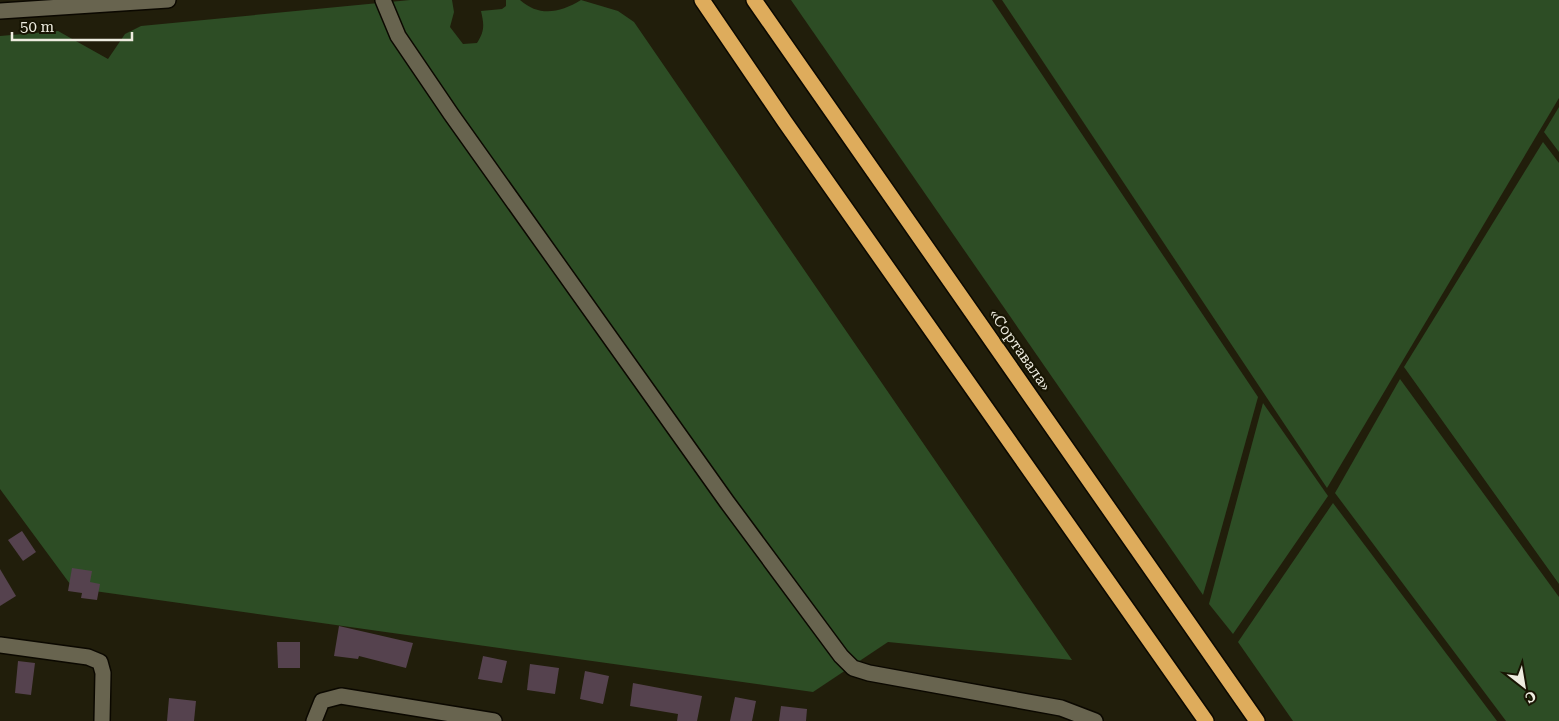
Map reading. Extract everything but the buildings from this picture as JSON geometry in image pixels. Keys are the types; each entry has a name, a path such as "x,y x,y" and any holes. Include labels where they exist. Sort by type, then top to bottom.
{"highway":[{"name":"«Сортавала»","path":"754,0 1257,721"},
{"path":"702,1 784,122 1206,721"}],"street":[{"path":"0,11 168,0"},
{"path":"383,0 398,36 451,114 727,502 841,656 853,668 869,673 1061,708 1095,721"},
{"path":"0,645 88,657 100,662 103,673 102,721"},
{"path":"314,721 322,701 341,696 494,721"}],"green space":[{"path":"410,0 452,0 454,12 450,27 463,44 477,43 480,39 483,27 481,11 502,9 506,6 506,0 520,0 535,9 550,11 565,8 581,0 618,11 634,22 1072,660 888,642 813,692 73,588 0,489 0,36 58,31 108,59 125,34 141,26"},
{"path":"791,0 992,0 1258,397 1203,595"},
{"path":"1002,0 1559,0 1559,98 1327,488"},
{"path":"1559,107 1559,152 1544,132"},
{"path":"1543,142 1559,163 1559,584 1404,367"},
{"path":"1400,379 1559,597 1559,721 1506,721 1335,493"},
{"path":"1263,403 1328,496 1233,634 1209,604"},
{"path":"1333,503 1497,721 1293,721 1238,642"}]}
